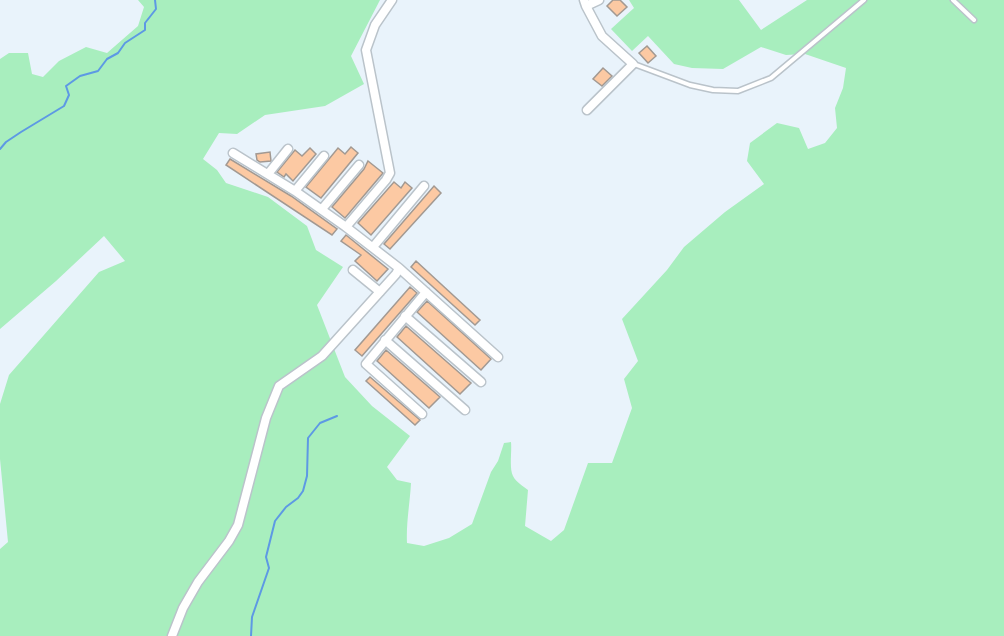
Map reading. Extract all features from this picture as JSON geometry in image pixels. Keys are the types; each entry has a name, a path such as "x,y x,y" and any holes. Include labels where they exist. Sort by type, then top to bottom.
{"street":[{"path":"346,227 390,173 366,50 375,25 392,0"},
{"path":"587,110 633,64 602,36 585,3 599,0"},
{"path":"268,174 288,149"},
{"path":"233,153 322,209 373,247 498,357"},
{"path":"295,191 324,156"},
{"path":"322,209 359,165"},
{"path":"373,247 424,186"},
{"path":"172,636 183,608 198,582 229,541 238,525 266,418 279,386 322,356 399,268"},
{"path":"353,270 380,292"},
{"path":"422,414 366,364 426,292"},
{"path":"405,316 481,382"},
{"path":"385,340 465,410"}],"lane":[{"path":"633,64 690,85 713,90 738,91 771,78 864,0"},
{"path":"952,0 974,20"}],"green space":[{"path":"138,0 380,0 351,56 364,84 325,106 265,115 237,134 219,133 203,159 217,170 226,183 268,197 307,226 316,250 343,267 317,305 345,377 372,406 410,436 387,467 397,480 411,483 407,543 424,546 449,538 472,524 504,443 511,442 513,476 528,490 525,526 551,541 564,530 588,463 612,463 632,408 624,379 638,361 622,319 667,270 684,247 725,212 764,184 747,161 750,143 777,123 799,128 808,149 825,143 837,128 835,108 843,88 846,68 805,54 786,55 761,47 723,69 692,68 674,64 648,36 632,51 611,29 634,8 629,0 739,0 761,30 807,0 1004,0 1004,636 0,636 0,549 8,542 0,459 0,404 9,375 99,272 125,261 104,236 0,329 0,59 9,53 28,53 32,74 43,77 59,61 86,47 107,53 138,26 144,7"}],"building":[{"path":"613,0 620,0 627,7 617,16 607,6"},
{"path":"647,46 656,56 648,63 639,53"},
{"path":"603,68 612,76 602,86 593,79"},
{"path":"351,147 358,153 321,198 306,187 338,148 345,154"},
{"path":"310,148 316,154 293,181 286,174 284,177 277,172 295,150 302,156"},
{"path":"270,152 271,161 257,160 256,154"},
{"path":"230,159 291,196 337,229 332,235 226,165"},
{"path":"368,161 383,173 345,218 332,207"},
{"path":"394,182 401,188 405,182 412,188 371,235 358,223"},
{"path":"434,186 441,193 390,249 384,244"},
{"path":"346,235 388,269 377,281 355,261 361,255 341,241"},
{"path":"416,261 480,320 475,325 411,267"},
{"path":"410,287 417,293 362,356 355,350"},
{"path":"427,301 491,359 481,370 417,312"},
{"path":"406,326 471,383 460,394 397,337"},
{"path":"386,350 440,397 429,408 377,361"},
{"path":"370,377 420,420 415,425 366,381"}],"waterway":[{"path":"0,149 6,142 64,106 69,95 66,86 80,76 98,71 107,59 118,53 125,43 145,30 145,23 156,9 155,0"},
{"path":"251,636 252,617 269,568 266,557 275,521 303,491 307,476 308,438 320,423 337,416"}]}
